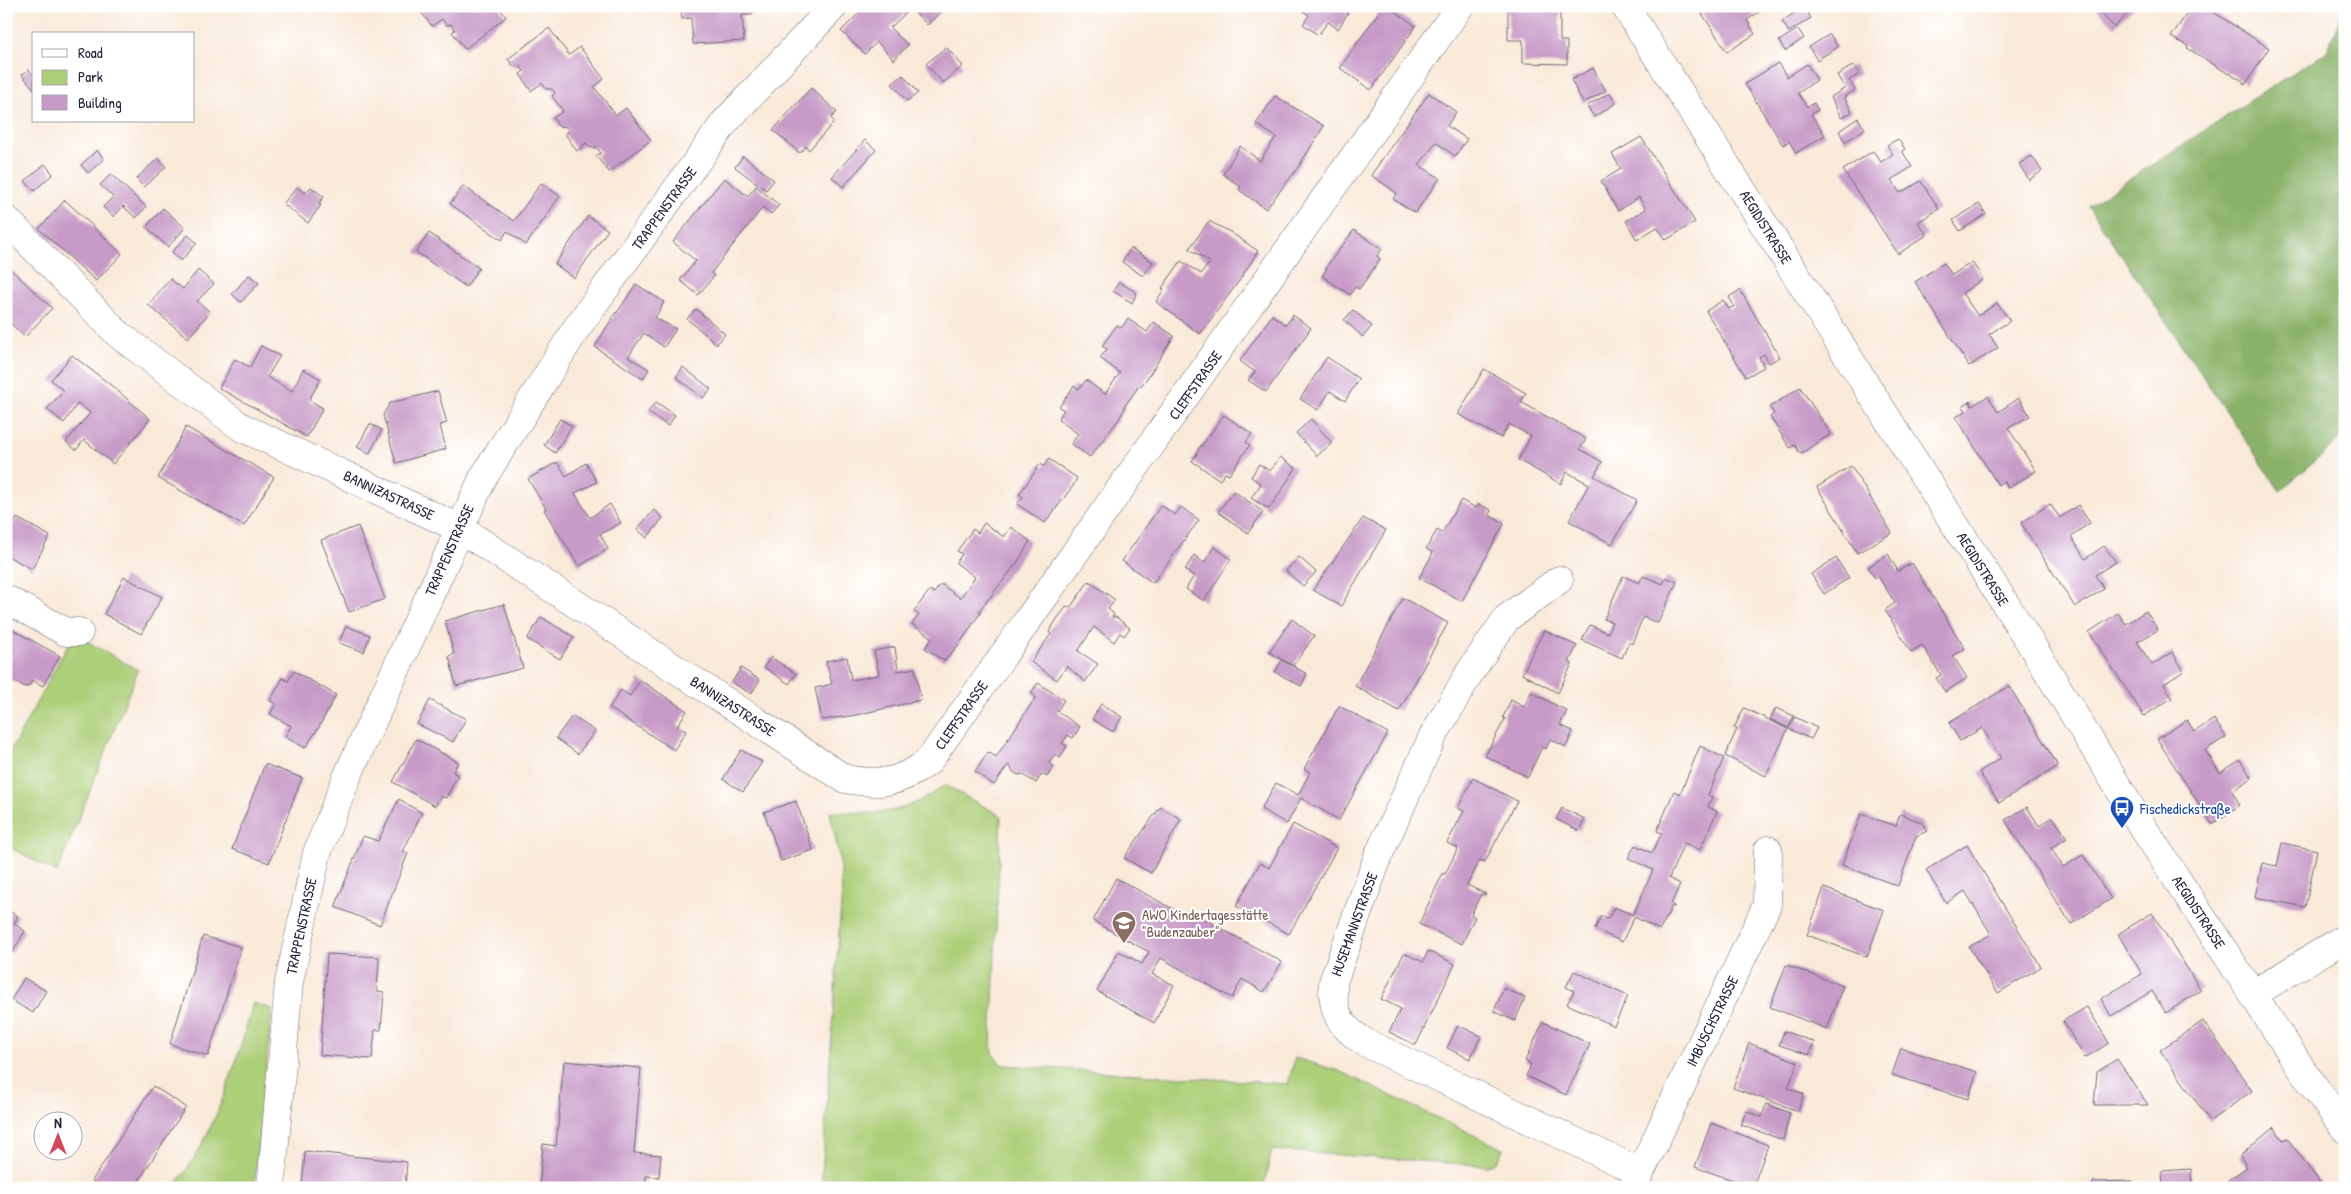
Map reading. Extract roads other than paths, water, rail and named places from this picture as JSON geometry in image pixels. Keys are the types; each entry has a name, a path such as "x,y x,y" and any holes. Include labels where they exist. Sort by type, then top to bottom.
{"street":[{"name":"TRAPPENSTRASSE","path":"271,1188 288,982 317,853 347,777 482,478 576,329 726,122 834,6"},
{"name":"CLEFFSTRASSE","path":"928,762 1460,6"},
{"name":"AEGIDISTRASSE","path":"1625,6 2028,641 2140,823 2303,1072 2345,1129"},
{"name":"BANNIZASTRASSE","path":"6,218 118,334 241,427 459,528 845,779 866,783 894,781 910,775 928,762"},
{"name":"HUSEMANNSTRASSE","path":"1559,580 1506,618 1470,672 1432,738 1379,854 1333,982 1333,997 1341,1022 1349,1032 1366,1043 1636,1180"},
{"path":"6,599 66,632 78,632"},
{"name":"IMBUSCHSTRASSE","path":"1636,1180 1767,906 1768,850"},
{"path":"2253,994 2345,938"}],"place":[{"name":"Fischedickstraße","path":"2122,829"},
{"name":"AWO Kindertagesstätte \"Budenzauber\"","path":"1124,944"}]}
